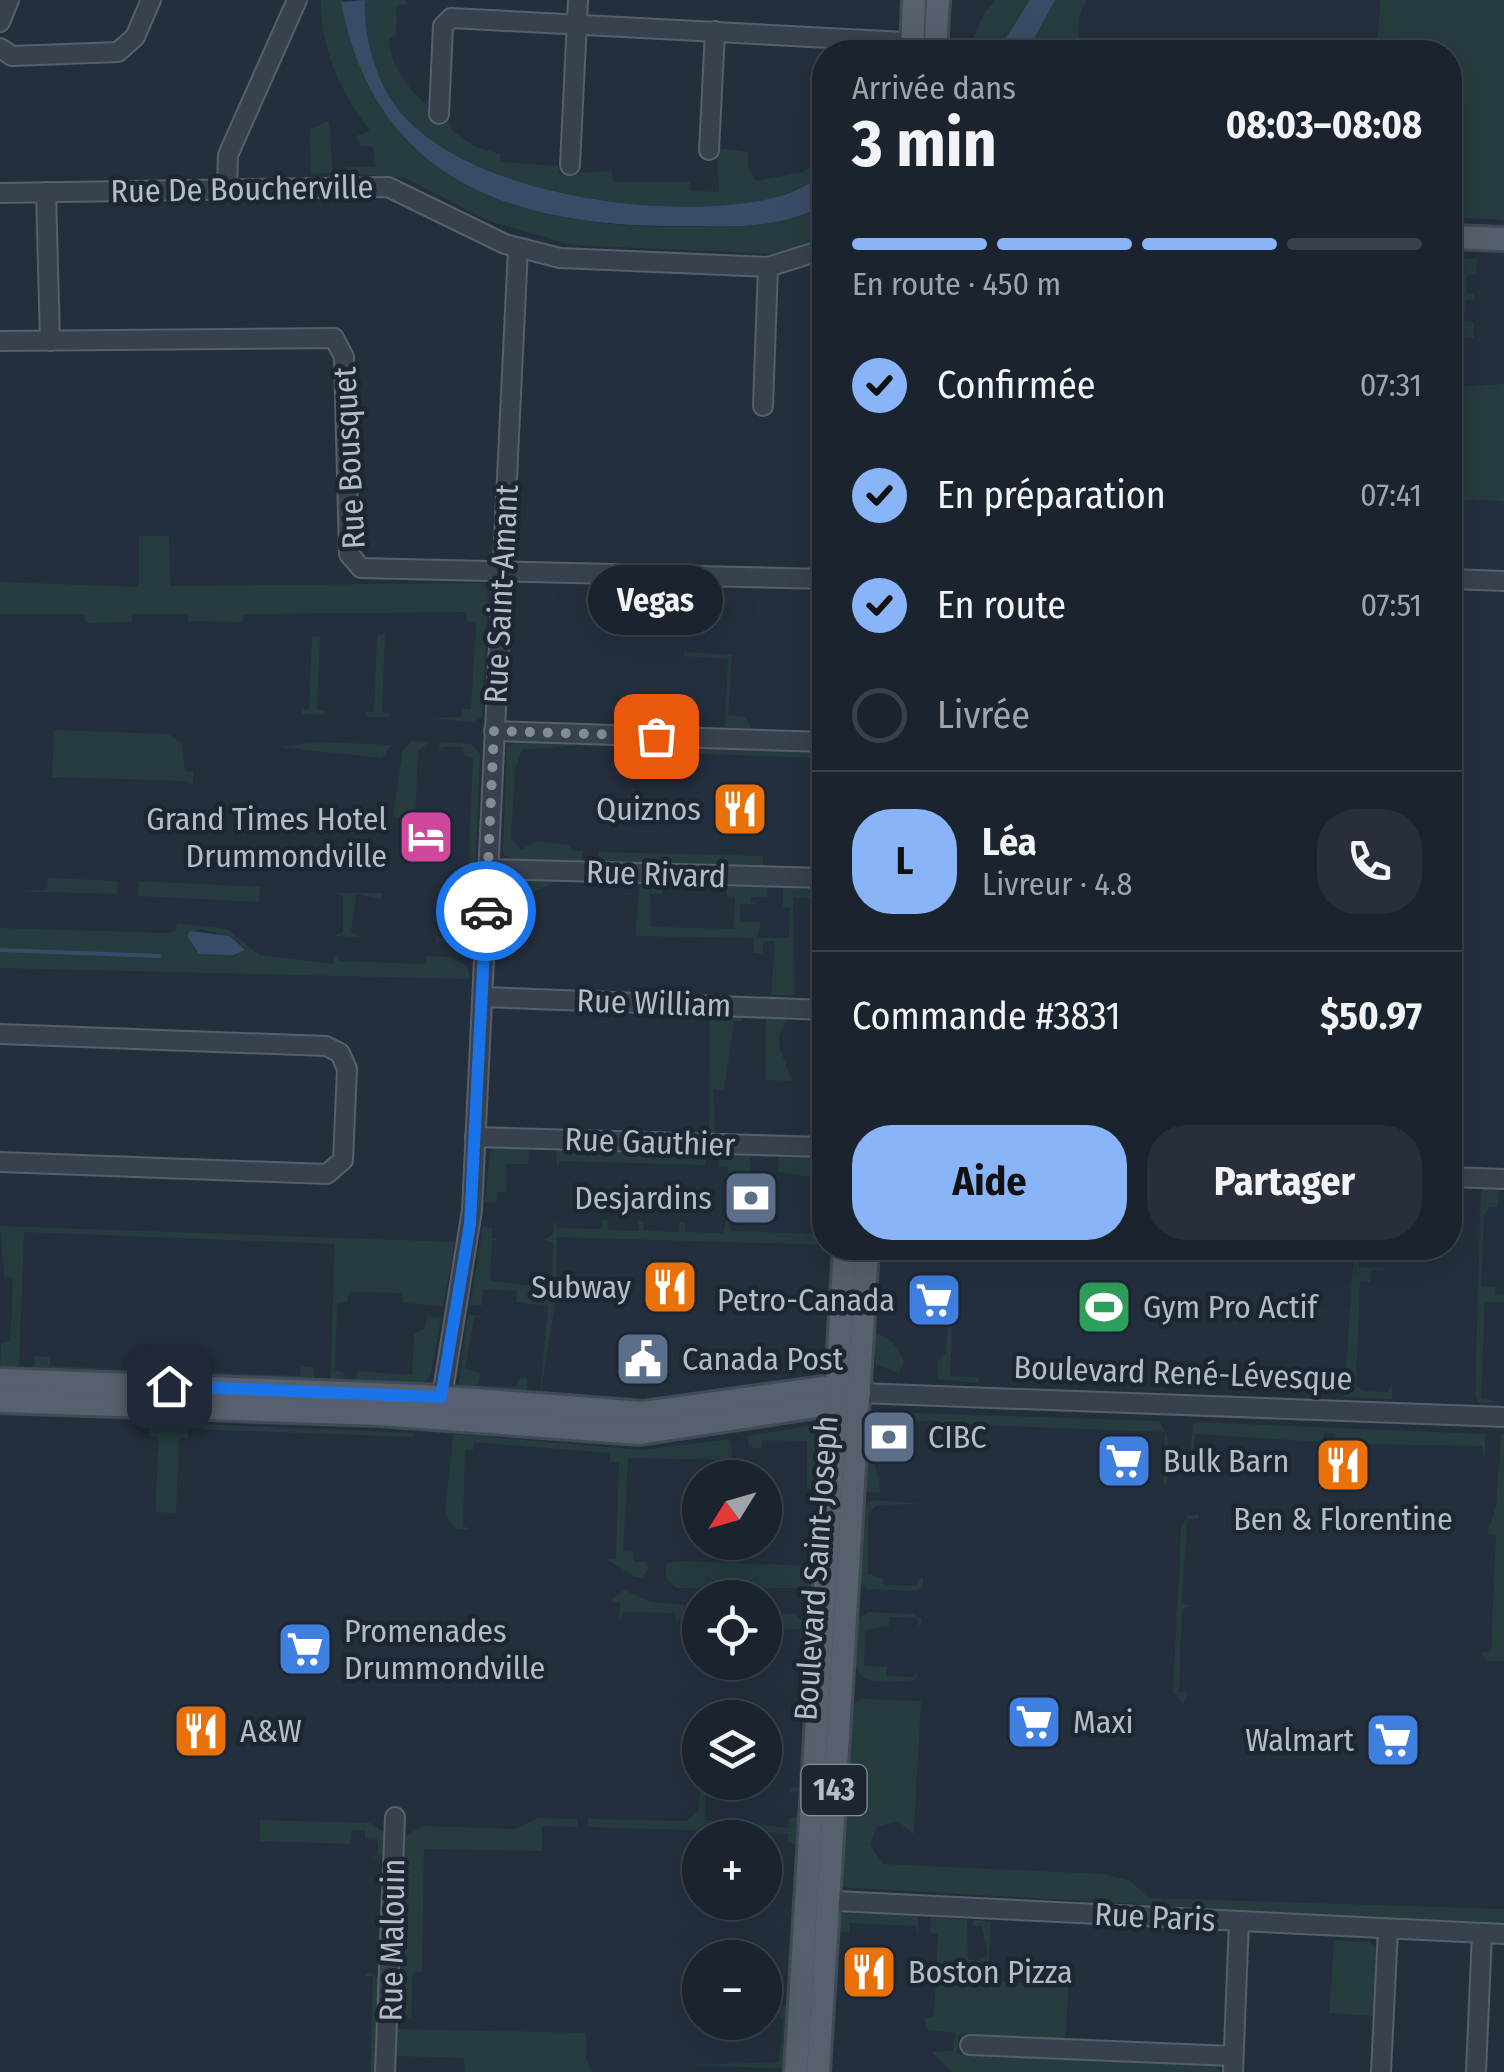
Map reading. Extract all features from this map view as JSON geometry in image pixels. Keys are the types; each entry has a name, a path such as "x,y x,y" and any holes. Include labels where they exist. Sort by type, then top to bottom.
{"main road":[{"path":"914,0 922,40"},
{"path":"926,40 938,0"},
{"path":"1462,237 1504,239"},
{"name":"Boulevard Saint-Joseph","path":"818,2072 817,1900 844,1394 845,1260"},
{"name":"Boulevard Saint-Joseph","path":"844,1394 865,1260"},
{"name":"Boulevard René-Lévesque","path":"0,1380 440,1408"},
{"name":"Boulevard René-Lévesque","path":"0,1401 649,1413 844,1394"},
{"name":"Boulevard Saint-Joseph","path":"796,2072 817,1900"}],"street":[{"path":"0,22 10,0"},
{"path":"0,48 12,56 118,52 135,36 151,0"},
{"path":"226,188 228,156 298,0"},
{"path":"570,165 578,0"},
{"path":"439,114 445,21 459,17 820,40"},
{"path":"709,150 715,32"},
{"name":"Rue De Boucherville","path":"0,193 388,187 518,248 560,258 768,267 812,253"},
{"path":"46,192 50,340"},
{"name":"Rue Saint-Amant","path":"440,1408 470,1224 518,248"},
{"path":"762,406 768,267"},
{"name":"Rue Bousquet","path":"0,341 334,338 344,357 352,562 368,569 502,568 812,580"},
{"path":"1462,579 1504,581"},
{"path":"494,731 812,742"},
{"name":"Rue Rivard","path":"488,869 812,878"},
{"name":"Rue William","path":"483,997 812,1010"},
{"path":"0,1034 326,1046 340,1052 347,1069 344,1160 327,1174 0,1162"},
{"name":"Rue Gauthier","path":"475,1136 812,1147"},
{"path":"1462,1177 1504,1180"},
{"name":"Boulevard René-Lévesque","path":"844,1394 1504,1417"},
{"name":"Rue Malouin","path":"389,2069 395,1817"},
{"name":"Rue Paris","path":"817,1900 1504,1934"},
{"path":"970,2045 1233,2064 1239,1921"},
{"path":"1381,2072 1388,1928"},
{"path":"1476,2072 1482,1933"}],"green space":[{"path":"321,0 342,0 358,61 384,111 418,150 460,180 508,202 561,217 617,225 677,227 771,223 812,211 812,241 775,254 573,245 489,221 405,178 344,173 346,167 376,167 373,147 361,146 356,136 370,131 341,86 328,53"},
{"path":"365,0 405,0 409,4 397,6 396,35 389,39 395,66 419,98 451,125 452,131 476,147 500,154 501,162 558,166 559,174 611,171 614,182 690,182 691,191 719,192 717,148 748,152 748,167 755,181 803,172 812,166 812,181 777,197 686,207 633,204 526,184 477,166 435,142 402,114 385,90 366,29"},
{"path":"996,0 1030,0 1005,40 972,40 985,12"},
{"path":"1055,0 1086,0 1079,18 1078,40 1033,40"},
{"path":"1380,0 1504,0 1504,220 1462,218 1462,40 1378,40"},
{"path":"329,121 333,173 311,174 310,129"},
{"path":"1462,258 1477,259 1476,274 1467,276 1466,293 1474,294 1474,299 1466,300 1464,321 1474,322 1474,338 1463,338 1463,351"},
{"path":"1504,384 1504,501 1462,499 1462,386"},
{"path":"139,536 169,536 170,586 483,583 488,593 482,718 471,722 430,718 461,717 463,709 471,709 476,622 467,621 466,612 244,614 242,622 188,621 187,614 133,614 132,622 86,623 84,614 0,614 0,582 139,587"},
{"path":"385,634 382,712 391,713 388,717 368,717 366,712 374,712 377,636"},
{"path":"312,636 320,637 317,709 325,711 323,715 303,714 300,709 309,709"},
{"path":"684,652 732,655 728,715 746,717 751,729 725,728 728,659 684,656"},
{"path":"54,730 168,734 182,744 185,771 193,772 193,786 187,781 52,777"},
{"path":"411,741 428,743 418,751 415,822 393,816 403,750"},
{"path":"317,742 391,745 382,758 280,747"},
{"path":"440,742 471,744 480,754 473,926 462,938 447,941 436,941 436,930 438,937 450,938 452,928 466,928 473,758 464,756 463,747 442,747 439,755"},
{"path":"515,742 579,745 522,750 515,769 511,837 521,850 537,841 568,845 573,851 582,851 582,861 510,859 503,854 507,746"},
{"path":"640,746 812,751 812,758 638,752"},
{"path":"599,852 763,856 763,866 599,861"},
{"path":"48,878 118,881 117,894 10,891 47,890"},
{"path":"509,880 557,881 536,891 532,898 499,905 500,889"},
{"path":"139,881 260,887 259,902 138,896"},
{"path":"640,883 663,884 663,894 650,894 651,927 734,929 735,897 727,896 727,886 768,887 767,897 751,897 751,902 759,904 741,904 740,922 761,922 757,938 789,938 790,908 783,907 783,888 812,889 812,898 793,898 795,995 771,995 775,941 763,942 763,953 754,953 753,938 635,936"},
{"path":"337,893 382,893 382,899 356,894 351,932 361,937 334,936 343,932 343,896"},
{"path":"177,923 227,929 259,955 332,964 338,952 338,961 424,964 427,956 450,957 467,966 470,979 0,968 0,928 175,931","holes":["199,929 230,936 241,944 219,954 196,951 187,936"]},
{"path":"710,1016 742,1016 742,1021 734,1021 724,1090 713,1090 715,1134 709,1134"},
{"path":"766,1018 787,1018 779,1036 780,1049 792,1081 766,1080"},
{"path":"529,1149 528,1164 507,1164 506,1192 497,1192 496,1203 485,1202 490,1151"},
{"path":"556,1150 706,1154 705,1165 559,1161 558,1170"},
{"path":"720,1155 751,1156 749,1187 734,1182 726,1196 728,1167 719,1166"},
{"path":"779,1157 812,1158 812,1177 778,1172"},
{"path":"1481,1188 1499,1188 1498,1207 1489,1207 1484,1216 1481,1286 1495,1287 1495,1294 1504,1295 1504,1302 1485,1302 1481,1398 1504,1403 1479,1402 1475,1395"},
{"path":"727,1218 731,1231 812,1234 812,1245 557,1237 555,1304 540,1396 548,1305 516,1303 517,1291 483,1289 482,1305 470,1305 483,1227 492,1228 492,1239 500,1239 492,1241 490,1281 541,1287 552,1284 553,1243 544,1240 553,1234 554,1220 557,1228 602,1229 602,1220 607,1220 608,1230 638,1231 639,1221 643,1221 644,1231 679,1232 680,1223 685,1223 685,1232 723,1233"},
{"path":"0,1226 455,1242 443,1306 403,1303 402,1293 349,1292 347,1302 337,1303 335,1370 344,1372 343,1383 330,1383 335,1244 24,1232 19,1371 0,1370 1,1343 10,1341 13,1278 4,1276"},
{"path":"1353,1260 1359,1260 1359,1267 1394,1268 1371,1271 1370,1282 1360,1282 1356,1385 1362,1391 1388,1392 1392,1383 1392,1399 1344,1397"},
{"path":"468,1315 481,1316 474,1318 465,1369 480,1373 478,1385 515,1387 521,1378 527,1379 527,1394 467,1390 459,1383"},
{"path":"948,1315 953,1315 950,1376 979,1377 978,1383 937,1379 938,1362 946,1353"},
{"path":"428,1316 441,1318 431,1373 425,1384 355,1383 357,1371 412,1375 414,1334 424,1329"},
{"path":"871,1333 888,1339 899,1351 904,1362 899,1373 876,1364"},
{"path":"35,1356 50,1357 50,1366 166,1371 168,1361 170,1377 33,1372"},
{"path":"186,1362 200,1363 200,1372 300,1376 301,1367 313,1367 315,1382 184,1377"},
{"path":"884,1412 1159,1421 1164,1429 1167,1436 1168,1444 1167,1487 1163,1481 1165,1432 948,1424 947,1430 935,1420 879,1426 872,1451 880,1493 862,1491 867,1426"},
{"path":"150,1422 415,1433 414,1437 189,1429 188,1438 179,1438 176,1513 155,1512 159,1437 149,1436"},
{"path":"1193,1422 1485,1434 1485,1461 1482,1446 1359,1444 1358,1440 1336,1439 1335,1433 1324,1433 1323,1442 1195,1434 1188,1488"},
{"path":"813,1425 824,1440 821,1492 807,1488 807,1441 763,1440 761,1449 749,1447 748,1436"},
{"path":"453,1434 643,1450 730,1439 733,1455 725,1460 628,1458 623,1551 633,1552 634,1562 646,1562 649,1567 643,1577 635,1577 606,1559 616,1559 619,1463 610,1462 610,1453 474,1442 473,1450 465,1450 463,1526 469,1529 456,1529 445,1514"},
{"path":"1501,1434 1504,1661 1488,1661 1481,1653 1491,1651 1496,1535 1487,1534 1496,1507"},
{"path":"874,1500 922,1504 877,1505 868,1514 868,1574 883,1579 884,1585 917,1586 918,1579 923,1577 923,1586 916,1591 867,1589 857,1579 861,1508"},
{"path":"1199,1514 1199,1518 1187,1519 1182,1604 1191,1606 1182,1609 1179,1692 1188,1693 1183,1704 1173,1692 1181,1528 1188,1516"},
{"path":"817,1557 815,1583 805,1588 782,1588 782,1580 682,1580 682,1588 676,1588 666,1578 666,1563 681,1561 812,1566"},
{"path":"624,1590 651,1602 682,1605 682,1618 676,1622 675,1613 623,1612 619,1621 620,1603 611,1600"},
{"path":"868,1612 913,1614 922,1620 919,1627 917,1618 890,1617 889,1626 865,1630 864,1666 887,1667 887,1676 914,1677 918,1669 915,1680 879,1681 860,1674 854,1656 855,1621"},
{"path":"782,1614 794,1614 800,1620 807,1620 807,1614 812,1616 808,1695 797,1691 806,1691 809,1639 800,1638 800,1629 782,1628"},
{"path":"862,1699 921,1701 914,1834 897,1821 877,1827 870,1844 882,1864 1104,1874 1130,1881 1149,1898 1504,1909 1504,1925 840,1887 850,1706"},
{"path":"790,1787 803,1788 798,1872 794,1871 796,1844 788,1843 788,1833 782,1833 782,1827 788,1828 789,1818 798,1817 800,1792 790,1792"},
{"path":"699,1800 706,1800 705,1820 688,1820 697,1811"},
{"path":"537,1818 577,1819 577,1827 542,1826 542,1851 424,1849 422,1972 413,1973 411,2017 398,2017 404,1838 422,1826 516,1829"},
{"path":"588,1819 682,1821 682,1830 587,1827"},
{"path":"260,1820 370,1823 384,1832 385,1851 377,1858 369,1858 378,1856 378,1840 365,1839 365,1830 352,1830 351,1844 259,1841"},
{"path":"839,1913 918,1916 918,1934 916,1926 849,1923 849,1932 839,1932 838,1948 846,1951 834,1950"},
{"path":"931,1917 967,1920 968,1959 978,1961 988,1955 982,1926 973,1926 974,1920 991,1922 988,1981 1069,1985 1065,2039 959,2034 957,2054 1214,2066 1221,2072 952,2072 932,2052 953,2051 955,2033 928,2030 925,2018 934,2017 938,1934 930,1933"},
{"path":"1334,1940 1369,1942 1376,1948 1375,2016 1329,2013"},
{"path":"374,1974 381,1981 378,2072 370,2072 373,1976 364,1976"},
{"path":"790,2005 786,2069 690,2065 779,2062 782,2006"},
{"path":"397,2029 586,2033 586,2059 592,2072 465,2072 464,2058 397,2056"}],"water":[{"path":"365,0 373,60 385,90 402,114 435,142 477,166 525,184 578,196 686,207 777,197 812,181 812,211 752,225 615,224 559,216 507,202 460,181 419,151 385,112 358,63 341,2"},
{"path":"1030,0 1055,0 1033,40 1005,40"},
{"path":"190,931 230,936 245,950 233,955 199,954 187,936"}],"waterway":[{"path":"0,950 159,956"}],"way so far":[{"path":"486,911 494,731 656,736"}],"place":[{"name":"Vegas","path":"656,736"},
{"name":"Quiznos","path":"740,809"},
{"name":"Grand Times Hotel Drummondville","path":"426,837"},
{"name":"Desjardins","path":"751,1198"},
{"name":"Subway","path":"670,1287"},
{"name":"Petro-Canada","path":"934,1300"},
{"name":"Gym Pro Actif","path":"1104,1307"},
{"name":"Canada Post","path":"643,1359"},
{"name":"CIBC","path":"889,1437"},
{"name":"Bulk Barn","path":"1124,1461"},
{"name":"Ben & Florentine","path":"1343,1465"},
{"name":"Promenades Drummondville","path":"305,1649"},
{"name":"Maxi","path":"1034,1722"},
{"name":"A&W","path":"201,1731"},
{"name":"Walmart","path":"1393,1740"},
{"name":"Boston Pizza","path":"869,1972"}],"route":[{"path":"169,1386 441,1397 470,1224 486,911"}]}
